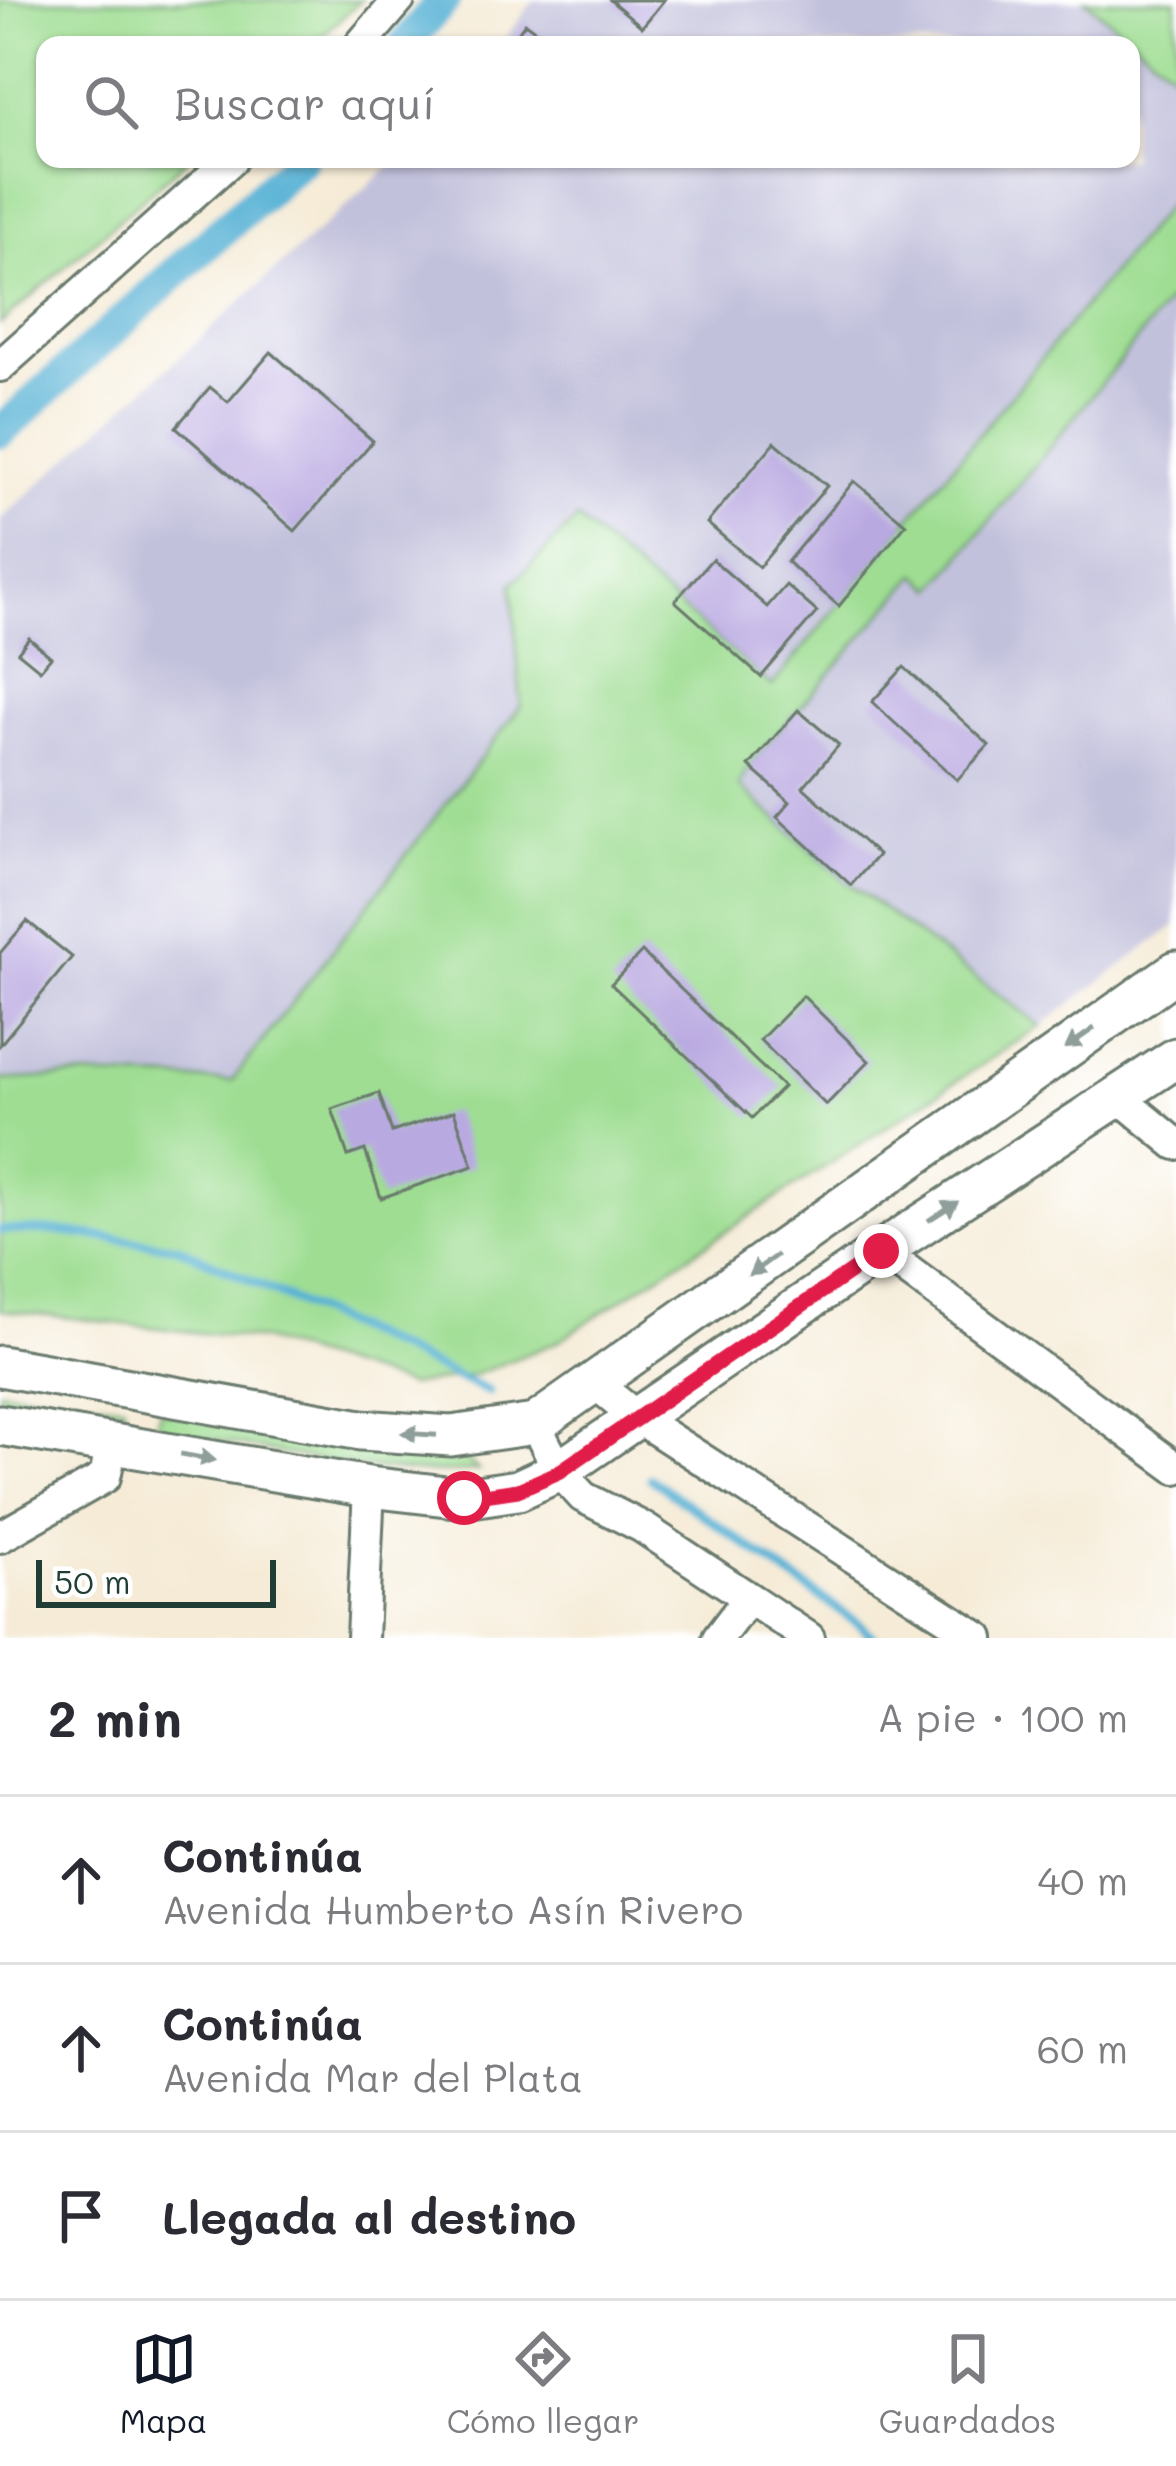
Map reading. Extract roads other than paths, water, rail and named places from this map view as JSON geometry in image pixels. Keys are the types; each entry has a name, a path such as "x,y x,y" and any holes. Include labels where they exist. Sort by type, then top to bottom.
{"street":[{"path":"368,36 399,0"},
{"path":"0,366 222,168"},
{"path":"0,1366 384,1432 451,1436 535,1424 1176,971"},
{"path":"0,1425 370,1487 464,1498 518,1490 559,1472 881,1251 1176,1058"},
{"path":"1120,1097 1176,1144"},
{"path":"881,1251 1176,1468"},
{"path":"596,1384 638,1418 979,1638"},
{"path":"0,1537 105,1477 126,1445 146,1393"},
{"path":"535,1424 559,1472 583,1497 642,1527 809,1638"},
{"path":"362,1638 370,1487"},
{"path":"718,1638 747,1600"}],"waterway":[{"path":"412,36 444,0"},
{"path":"0,432 291,168"},
{"path":"0,1230 56,1231 178,1247 489,1392"},
{"path":"650,1478 873,1638"}]}
